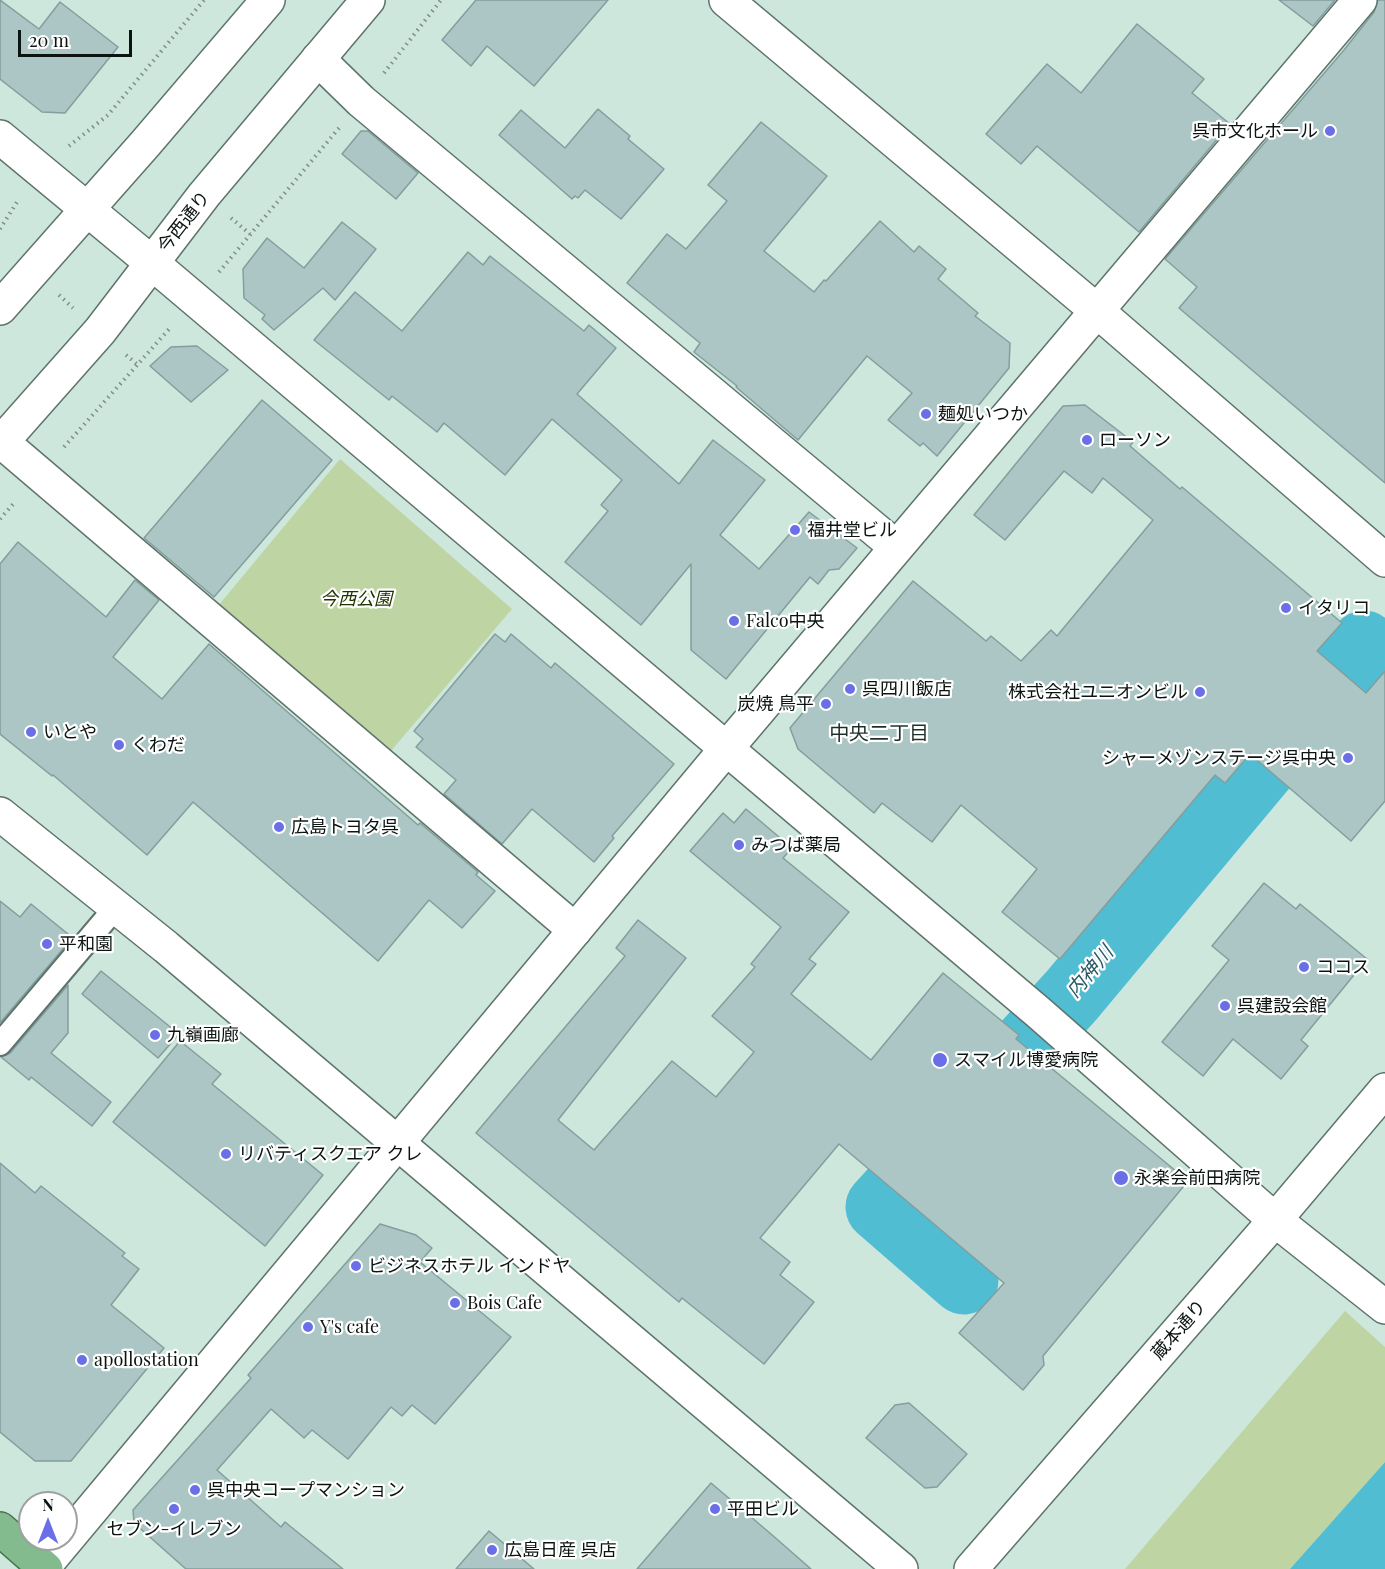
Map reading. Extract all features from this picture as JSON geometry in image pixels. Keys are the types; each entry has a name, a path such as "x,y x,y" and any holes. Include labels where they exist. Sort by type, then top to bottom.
{"highway":[{"path":"0,1529 44,1568"}],"street":[{"name":"今西通り","path":"1,443 100,331 204,195 368,0"},
{"path":"726,0 1096,310 1385,560"},
{"path":"44,1568 726,749 1360,0"},
{"path":"0,308 87,210 260,3"},
{"path":"318,59 361,101 896,547"},
{"path":"0,137 196,300 1049,1022 1275,1220 1385,1307"},
{"path":"1,443 575,930"},
{"path":"0,814 116,907 901,1569"},
{"name":"蔵本通り","path":"971,1569 1385,1090"}],"lane":[{"path":"0,1044 116,907"}],"path":[{"path":"0,229 39,170 108,115 204,0"},
{"path":"0,519 196,300 361,101 441,0"},
{"path":"32,272 138,365"}],"green space":[{"name":"今西公園","path":"340,459 512,609 390,752 218,606"},
{"path":"1345,1311 1385,1347 1385,1462 1290,1569 1125,1569"}],"water":[{"path":"1385,1462 1385,1569 1290,1569"}],"building":[{"path":"0,0 39,29 60,2 118,47 65,113 42,112 0,79"},
{"path":"476,0 608,0 534,86 487,46 471,66 442,40"},
{"path":"1279,0 1335,0 1313,26"},
{"name":"呉市文化ホール","path":"1378,0 1385,0 1385,483 1179,308 1197,287 1165,259 1344,50 1374,12"},
{"path":"1137,24 1204,79 1192,93 1230,124 1139,232 1037,146 1021,164 986,134 1047,64 1081,93"},
{"path":"598,109 630,136 628,139 664,169 621,219 585,190 578,198 575,196 572,199 499,135 521,110 565,148"},
{"path":"761,122 827,176 764,251 814,292 880,221 914,252 919,246 946,269 938,279 978,313 975,316 1010,343 1009,368 937,456 923,443 920,446 888,420 912,393 867,356 798,440 737,386 694,352 700,343 627,283 667,234 686,249 727,201 708,185"},
{"path":"361,131 368,131 418,173 396,199 342,154"},
{"path":"342,222 376,249 335,300 323,288 274,330 262,319 265,315 244,298 243,269 267,238 304,268"},
{"path":"468,252 483,265 490,256 584,331 589,325 616,348 577,394 679,484 713,440 765,480 720,535 759,569 809,512 857,548 839,569 829,570 818,584 810,577 726,679 691,650 691,564 641,625 565,562 608,511 601,505 622,480 552,419 505,475 444,423 437,432 392,396 389,400 314,340 355,292 402,331"},
{"path":"197,346 228,370 191,402 150,366 171,347"},
{"path":"262,400 332,460 214,597 144,538"},
{"path":"1085,405 1133,442 1130,446 1180,489 1182,487 1342,623 1317,651 1366,693 1385,671 1385,801 1351,841 1250,754 1225,783 1215,775 1060,959 1002,912 1037,869 961,805 932,842 882,803 874,813 798,749 790,728 913,581 986,641 991,636 1021,661 1051,630 1057,636 1153,520 1103,478 1092,493 1064,471 1005,540 974,515 1063,406"},
{"path":"18,542 106,617 135,580 159,600 113,657 162,699 209,644 418,825 420,823 478,872 476,875 495,891 462,928 429,900 378,961 193,802 147,855 53,775 0,734 0,564"},
{"path":"495,634 505,642 511,634 551,668 555,663 674,764 612,836 614,838 594,862 532,809 502,844 444,794 456,780 416,747 423,739 414,731"},
{"path":"746,809 792,848 783,858 849,912 809,959 816,964 791,994 871,1060 943,973 1019,1035 1016,1039 1188,1181 1043,1356 1044,1365 1023,1390 959,1333 1004,1283 839,1144 760,1238 790,1262 780,1275 814,1302 764,1364 682,1298 679,1302 476,1133 625,956 616,948 638,920 686,958 558,1120 594,1150 672,1061 716,1097 754,1052 712,1016 755,967 751,964 781,927 690,851 723,813 734,823"},
{"path":"1264,883 1296,909 1300,904 1367,959 1301,1040 1308,1046 1281,1079 1233,1039 1203,1076 1162,1042 1229,960 1212,946"},
{"path":"0,901 20,917 31,904 68,934 68,943 0,1023"},
{"path":"101,971 179,1034 158,1058 82,994"},
{"path":"68,985 68,1033 51,1053 111,1102 92,1126 31,1077 29,1080 1,1057 10,1053"},
{"name":"リバティスクエア クレ","path":"180,1041 221,1074 212,1084 323,1175 265,1246 113,1122"},
{"path":"0,1163 35,1193 41,1186 125,1253 122,1256 139,1269 111,1305 164,1348 71,1461 35,1461 0,1432"},
{"path":"380,1224 416,1235 432,1248 420,1262 511,1337 435,1424 412,1405 402,1416 391,1407 348,1459 312,1430 304,1438 271,1409 217,1470 281,1527 285,1522 343,1569 186,1569 134,1523 133,1510 251,1378 248,1375"},
{"path":"909,1403 967,1454 937,1487 925,1488 866,1438 895,1405"},
{"name":"平田ビル","path":"711,1483 771,1534 811,1569 637,1569"},
{"name":"広島日産 呉店","path":"489,1531 534,1569 456,1569"}],"waterway":[{"name":"内神川","path":"964,1280 880,1207 1072,995 1364,645"}],"place":[{"name":"呉市文化ホール","path":"1330,131"},
{"name":"麺処いつか","path":"926,414"},
{"name":"ローソン","path":"1087,440"},
{"name":"福井堂ビル","path":"795,530"},
{"name":"イタリコ","path":"1286,608"},
{"name":"Falco中央","path":"734,621"},
{"name":"呉四川飯店","path":"850,689"},
{"name":"株式会社ユニオンビル","path":"1200,692"},
{"name":"炭焼 鳥平","path":"826,704"},
{"name":"いとや","path":"31,732"},
{"name":"くわだ","path":"119,745"},
{"name":"シャーメゾンステージ呉中央","path":"1348,758"},
{"name":"広島トヨタ呉","path":"279,827"},
{"name":"みつば薬局","path":"739,845"},
{"name":"平和園","path":"47,944"},
{"name":"ココス","path":"1304,967"},
{"name":"呉建設会館","path":"1225,1006"},
{"name":"九嶺画廊","path":"155,1035"},
{"name":"スマイル博愛病院","path":"940,1060"},
{"name":"リバティスクエア クレ","path":"226,1154"},
{"name":"永楽会前田病院","path":"1121,1178"},
{"name":"ビジネスホテル インドヤ","path":"356,1266"},
{"name":"Bois Cafe","path":"455,1303"},
{"name":"Y's cafe","path":"308,1327"},
{"name":"apollostation","path":"82,1360"},
{"name":"呉中央コープマンション","path":"195,1490"},
{"name":"セブン-イレブン","path":"174,1509"},
{"name":"平田ビル","path":"715,1509"},
{"name":"広島日産 呉店","path":"492,1550"}],"district":[{"name":"中央二丁目","path":"879,734"}]}
